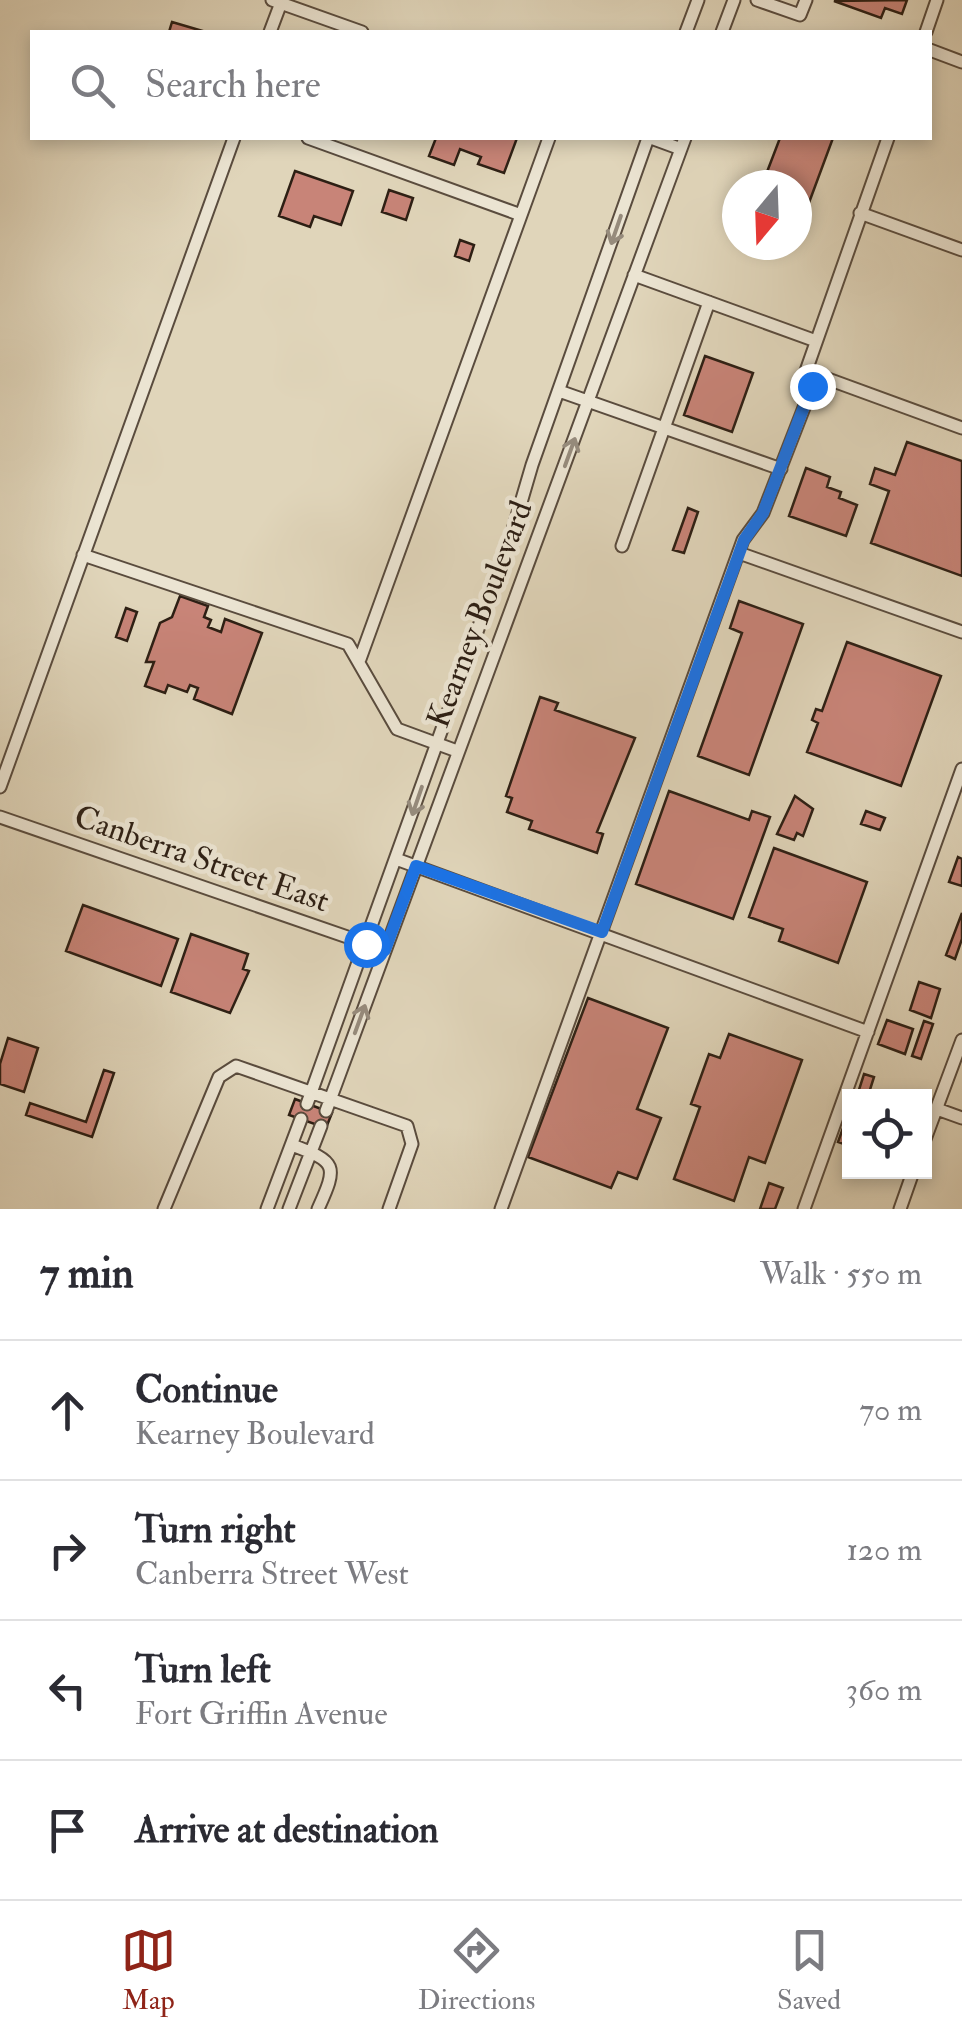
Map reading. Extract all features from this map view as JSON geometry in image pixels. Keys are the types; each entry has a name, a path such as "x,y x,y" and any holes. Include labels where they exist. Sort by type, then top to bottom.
{"street":[{"path":"687,30 698,0"},
{"path":"723,30 734,0"},
{"path":"757,0 800,15 806,0"},
{"path":"927,30 937,0"},
{"path":"271,30 278,1 357,30"},
{"path":"932,51 962,62"},
{"path":"0,787 233,140"},
{"path":"314,140 521,215"},
{"path":"360,659 548,140"},
{"name":"Kearney Boulevard","path":"309,1098 649,140"},
{"path":"501,1209 739,553 763,513 812,386 806,370 887,140"},
{"name":"Kearney Boulevard","path":"329,1105 683,143"},
{"path":"860,213 962,250"},
{"path":"634,275 816,340"},
{"path":"622,546 709,302"},
{"path":"806,370 962,428"},
{"path":"559,391 781,468"},
{"path":"739,553 962,632"},
{"path":"83,555 338,639 360,659 391,722 457,751"},
{"path":"804,1209 962,769"},
{"name":"Canberra Street East","path":"0,817 385,950"},
{"path":"396,859 868,1032"},
{"path":"932,1122 957,1067 962,1040"},
{"path":"164,1209 225,1070 246,1068 309,1098 410,1130 412,1144 389,1209"},
{"path":"937,1109 962,1118"},
{"path":"266,1209 301,1120"},
{"path":"289,1209 321,1126"},
{"path":"292,1145 312,1152 333,1167 334,1176 318,1209"},
{"path":"900,1209 911,1179"}],"building":[{"path":"907,0 902,14 885,8 881,18 834,1"},
{"path":"172,22 199,30 170,30"},
{"path":"435,140 516,140 504,173 478,164 481,157 460,149 454,165 429,156"},
{"path":"779,140 832,140 812,195 812,170 768,170"},
{"path":"295,171 353,191 341,225 314,216 310,227 279,216"},
{"path":"389,190 413,198 406,220 382,212"},
{"path":"460,240 474,245 469,261 455,256"},
{"path":"705,356 753,373 732,432 684,415"},
{"path":"907,442 962,461 962,576 871,543 889,491 870,484 875,468 895,475"},
{"path":"806,468 830,477 827,487 841,492 839,498 857,505 846,536 789,516"},
{"path":"688,508 698,512 684,553 673,550"},
{"path":"180,596 208,606 204,617 211,620 208,627 221,632 225,619 262,633 232,714 194,699 198,688 190,685 187,692 168,685 165,693 145,686 154,662 146,662 160,623 172,617"},
{"path":"739,601 803,624 749,775 698,756 742,633 730,628"},
{"path":"126,608 137,612 127,641 116,637"},
{"path":"847,642 941,676 901,786 807,752 818,723 812,720 816,709 822,711"},
{"path":"540,697 558,703 555,710 635,738 597,832 603,834 597,853 529,829 532,821 507,812 512,798 506,796"},
{"path":"669,791 749,820 752,811 770,817 733,919 636,884"},
{"path":"795,796 813,809 803,836 797,833 794,840 777,834"},
{"path":"866,811 885,818 880,830 861,824"},
{"path":"774,848 867,882 838,963 779,941 783,929 749,917"},
{"path":"958,857 962,859 962,886 949,882"},
{"path":"83,905 178,939 161,986 66,951"},
{"path":"962,913 962,939 955,959 946,955"},
{"path":"191,934 248,954 243,969 249,971 230,1013 171,992"},
{"path":"919,982 940,989 931,1018 910,1010"},
{"path":"588,998 668,1028 637,1109 661,1118 637,1179 618,1172 611,1188 528,1157"},
{"path":"887,1020 913,1029 905,1054 878,1044"},
{"path":"924,1021 933,1024 921,1059 912,1056"},
{"path":"729,1034 802,1060 765,1163 749,1157 734,1201 674,1179 700,1107 691,1104 709,1054 720,1058"},
{"path":"8,1038 38,1048 24,1092 0,1084 0,1064"},
{"path":"104,1070 114,1073 92,1137 26,1115 30,1103 86,1122"},
{"path":"864,1074 874,1077 870,1089 859,1089"},
{"path":"295,1099 332,1113 326,1128 289,1115"},
{"path":"769,1183 783,1188 775,1209 760,1209"}],"route":[{"path":"366,944 385,950 416,866 602,932 744,540 763,513 812,386"}]}
